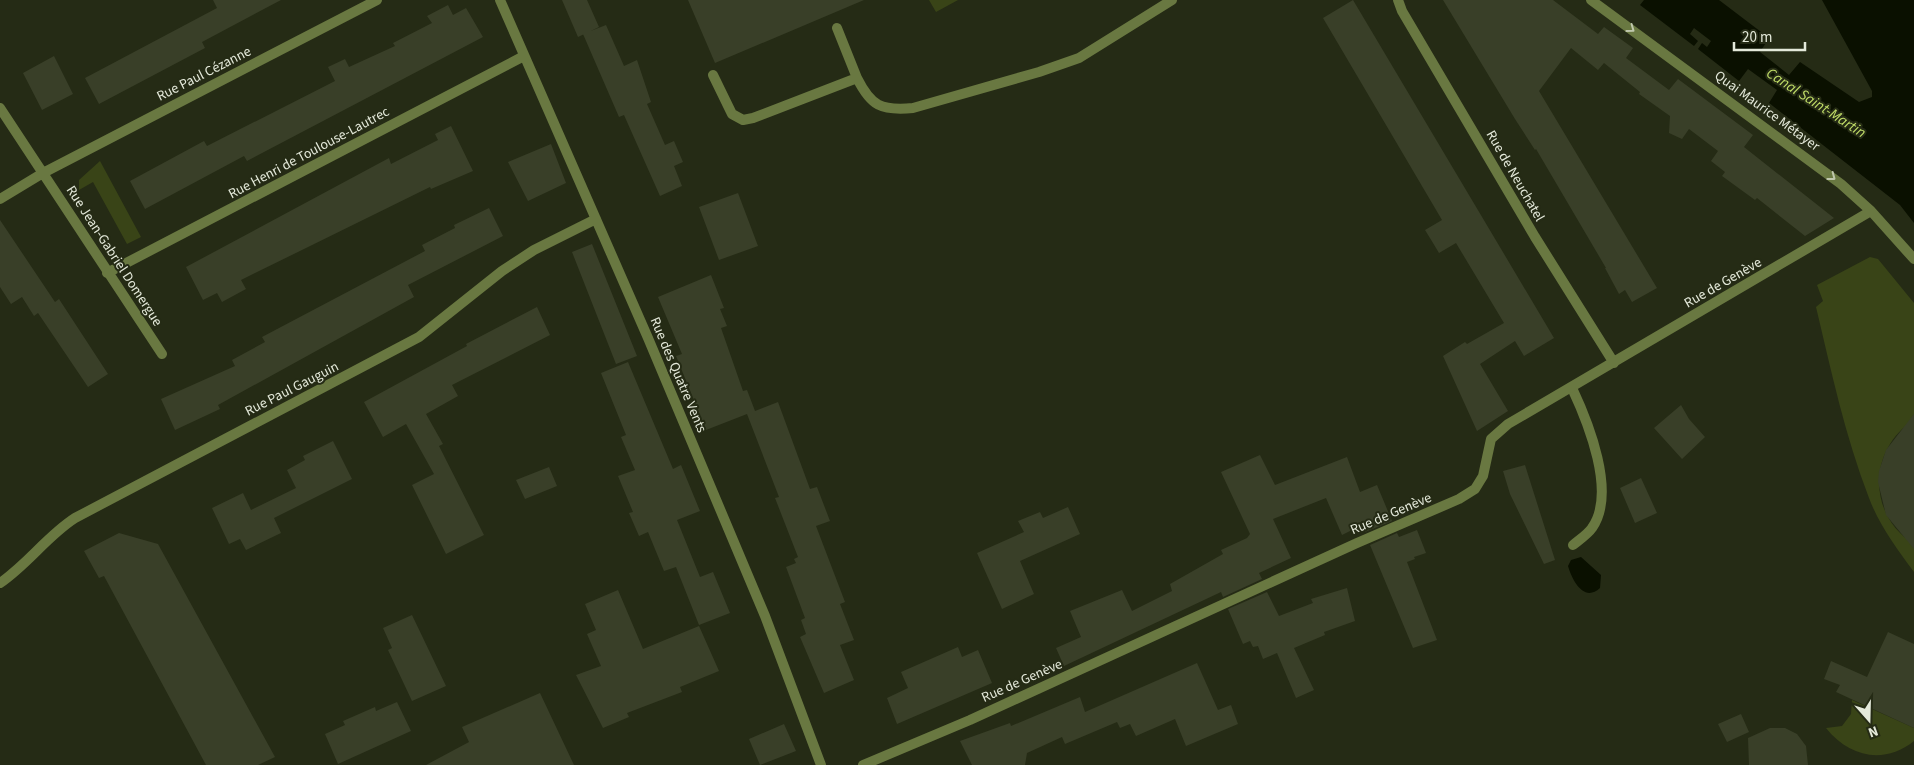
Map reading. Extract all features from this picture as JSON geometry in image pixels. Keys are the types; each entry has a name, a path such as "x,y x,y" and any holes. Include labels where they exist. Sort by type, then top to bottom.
{"street":[{"name":"Rue Paul Cézanne","path":"43,173 376,0"},
{"name":"Rue des Quatre Vents","path":"500,0 596,219 765,616 821,765"},
{"path":"837,28 857,78 867,97 878,106 894,110 913,108 1040,72 1079,58 1172,0"},
{"name":"Rue de Neuchatel","path":"1398,0 1402,11 1534,236 1614,363"},
{"name":"Quai Maurice Métayer","path":"1591,0 1841,184 1871,211 1914,259"},
{"name":"Rue Henri de Toulouse-Lautrec","path":"107,273 524,56"},
{"path":"713,76 732,114 743,120 753,118 857,78"},
{"name":"Rue Jean-Gabriel Domergue","path":"0,108 162,354"},
{"path":"0,199 43,173"},
{"name":"Rue de Genève","path":"863,765 979,716 1357,543 1459,499 1476,489 1483,476 1491,439 1508,424 1871,211"},
{"name":"Rue Paul Gauguin","path":"0,583 18,571 58,529 76,518 412,341 518,260 596,219"},
{"path":"1572,388 1592,436 1601,489 1599,513 1592,528 1572,546"}],"green space":[{"path":"929,0 958,0 936,12"},
{"path":"100,161 141,237 127,244 93,182 79,190 79,180"},
{"path":"1870,257 1878,259 1914,303 1914,420 1899,432 1888,448 1881,464 1879,482 1881,500 1888,516 1899,532 1914,544 1914,572 1883,527 1860,475 1833,379 1816,307 1823,301 1817,285"},
{"path":"1852,700 1914,728 1914,741 1903,749 1879,755 1867,754 1845,746 1826,728 1842,726 1851,714"}],"water":[{"name":"Canal Saint-Martin","path":"1644,0 1719,0 1769,38 1760,52 1789,75 1800,62 1859,102 1872,97 1872,91 1822,0 1914,0 1914,223 1900,205 1769,103 1777,90 1748,69 1739,81 1698,49 1702,43 1707,47 1711,41 1694,28 1690,34 1698,41 1694,46 1640,5"},
{"path":"1581,557 1601,575 1600,588 1594,592 1589,593 1580,588 1570,572 1568,566 1571,560"}],"building":[{"path":"213,0 281,0 202,42 205,48 99,104 85,78 217,8"},
{"path":"562,0 587,0 599,27 578,37"},
{"path":"688,0 864,0 715,63"},
{"path":"1353,0 1554,338 1524,356 1515,341 1480,364 1508,411 1477,431 1443,356 1465,342 1467,344 1504,323 1456,243 1439,253 1425,230 1442,220 1323,18"},
{"path":"1443,0 1553,0 1598,34 1604,27 1633,48 1626,58 1669,90 1678,79 1753,135 1744,147 1834,218 1805,236 1757,198 1755,200 1722,176 1725,172 1711,161 1718,151 1689,129 1682,139 1669,133 1670,116 1639,94 1640,92 1604,63 1598,70 1571,48 1539,91 1657,288 1632,302 1625,290 1619,294 1606,268 1536,149 1515,119"},
{"path":"448,5 453,15 466,8 483,37 247,161 244,156 145,209 130,181 204,141 207,146 335,81 328,67 345,59 349,67 395,46 393,43 432,23 427,16"},
{"path":"606,25 624,66 637,60 651,102 647,104 665,145 674,141 683,162 674,166 682,186 660,196 624,115 619,117 583,34"},
{"path":"54,56 73,94 42,110 23,73"},
{"path":"451,126 473,171 431,189 430,187 241,280 246,289 222,302 217,293 203,300 186,267 389,158 391,164 438,140 435,134"},
{"path":"551,144 566,183 528,201 508,162"},
{"path":"738,193 758,246 719,260 699,207"},
{"path":"489,208 503,236 408,285 414,297 218,405 220,409 175,430 161,399 235,366 232,360 265,342 262,337 425,251 422,245 455,228 454,225"},
{"path":"0,220 55,302 59,299 108,374 88,387 38,313 34,316 22,297 11,304 0,287"},
{"path":"592,244 637,356 616,364 572,252"},
{"path":"711,275 724,308 720,309 727,326 721,328 743,391 747,390 755,411 778,402 810,489 817,487 830,521 816,526 845,602 840,604 854,640 840,645 854,680 824,693 800,637 806,634 801,620 805,618 786,567 796,563 794,559 798,557 775,498 779,497 747,414 706,430 676,356 682,354 658,297"},
{"path":"537,307 550,335 452,385 458,396 426,414 443,444 439,446 484,535 446,554 412,485 434,474 406,424 383,437 364,402 467,346 466,344"},
{"path":"628,362 673,469 681,465 700,511 677,520 700,577 713,572 730,613 699,625 676,567 664,571 648,532 639,536 629,513 633,512 618,476 635,470 621,437 626,435 601,373"},
{"path":"1681,405 1689,419 1705,437 1682,459 1654,428"},
{"path":"1914,414 1914,549 1886,515 1878,482 1879,471 1886,450"},
{"path":"333,441 352,479 274,518 281,533 246,550 240,539 229,544 212,508 243,493 251,510 296,488 287,470 305,460 303,456"},
{"path":"1260,455 1275,485 1347,457 1360,492 1377,485 1392,521 1365,532 1362,525 1342,535 1326,498 1273,519 1291,558 1259,573 1262,579 1223,597 1221,592 1064,666 1056,648 1081,637 1070,611 1122,590 1132,611 1172,591 1170,584 1223,554 1221,550 1247,538 1250,534 1221,472"},
{"path":"1525,465 1555,560 1544,564 1510,494 1503,471"},
{"path":"549,467 557,486 525,499 516,480"},
{"path":"1641,478 1657,513 1635,523 1620,488"},
{"path":"1068,507 1080,534 1020,561 1034,594 1002,609 977,553 1024,532 1018,521 1040,512 1043,518"},
{"path":"1417,530 1426,553 1414,557 1415,559 1407,562 1437,640 1413,648 1370,545 1397,533 1399,537"},
{"path":"119,533 158,544 275,757 258,765 206,765 104,576 99,578 84,551"},
{"path":"1347,588 1355,621 1324,632 1325,635 1294,648 1314,690 1296,698 1277,653 1263,659 1258,646 1253,647 1250,641 1243,644 1228,609 1267,592 1279,616 1313,603 1311,599"},
{"path":"618,590 643,649 699,626 719,671 680,687 682,692 627,713 629,717 603,728 576,675 601,666 587,634 596,630 585,604"},
{"path":"412,615 446,686 412,701 388,650 392,648 383,628"},
{"path":"1888,632 1914,644 1914,728 1836,692 1840,685 1824,679 1831,661 1867,677"},
{"path":"958,647 962,657 978,650 992,683 897,724 887,698 908,688 901,672"},
{"path":"1197,663 1218,710 1231,705 1238,724 1186,746 1175,719 1136,736 1130,724 1120,728 1117,722 1065,744 1062,737 1027,753 1025,765 972,765 960,741 1010,723 1011,726 1080,697 1085,712"},
{"path":"540,693 574,765 426,765 469,742 462,727"},
{"path":"397,702 411,731 338,764 325,734 345,725 343,721 375,707 376,711"},
{"path":"1741,714 1749,732 1727,742 1718,724"},
{"path":"784,724 796,751 760,765 749,739"},
{"path":"1770,728 1785,728 1797,734 1806,746 1808,765 1749,765 1748,738"}]}
